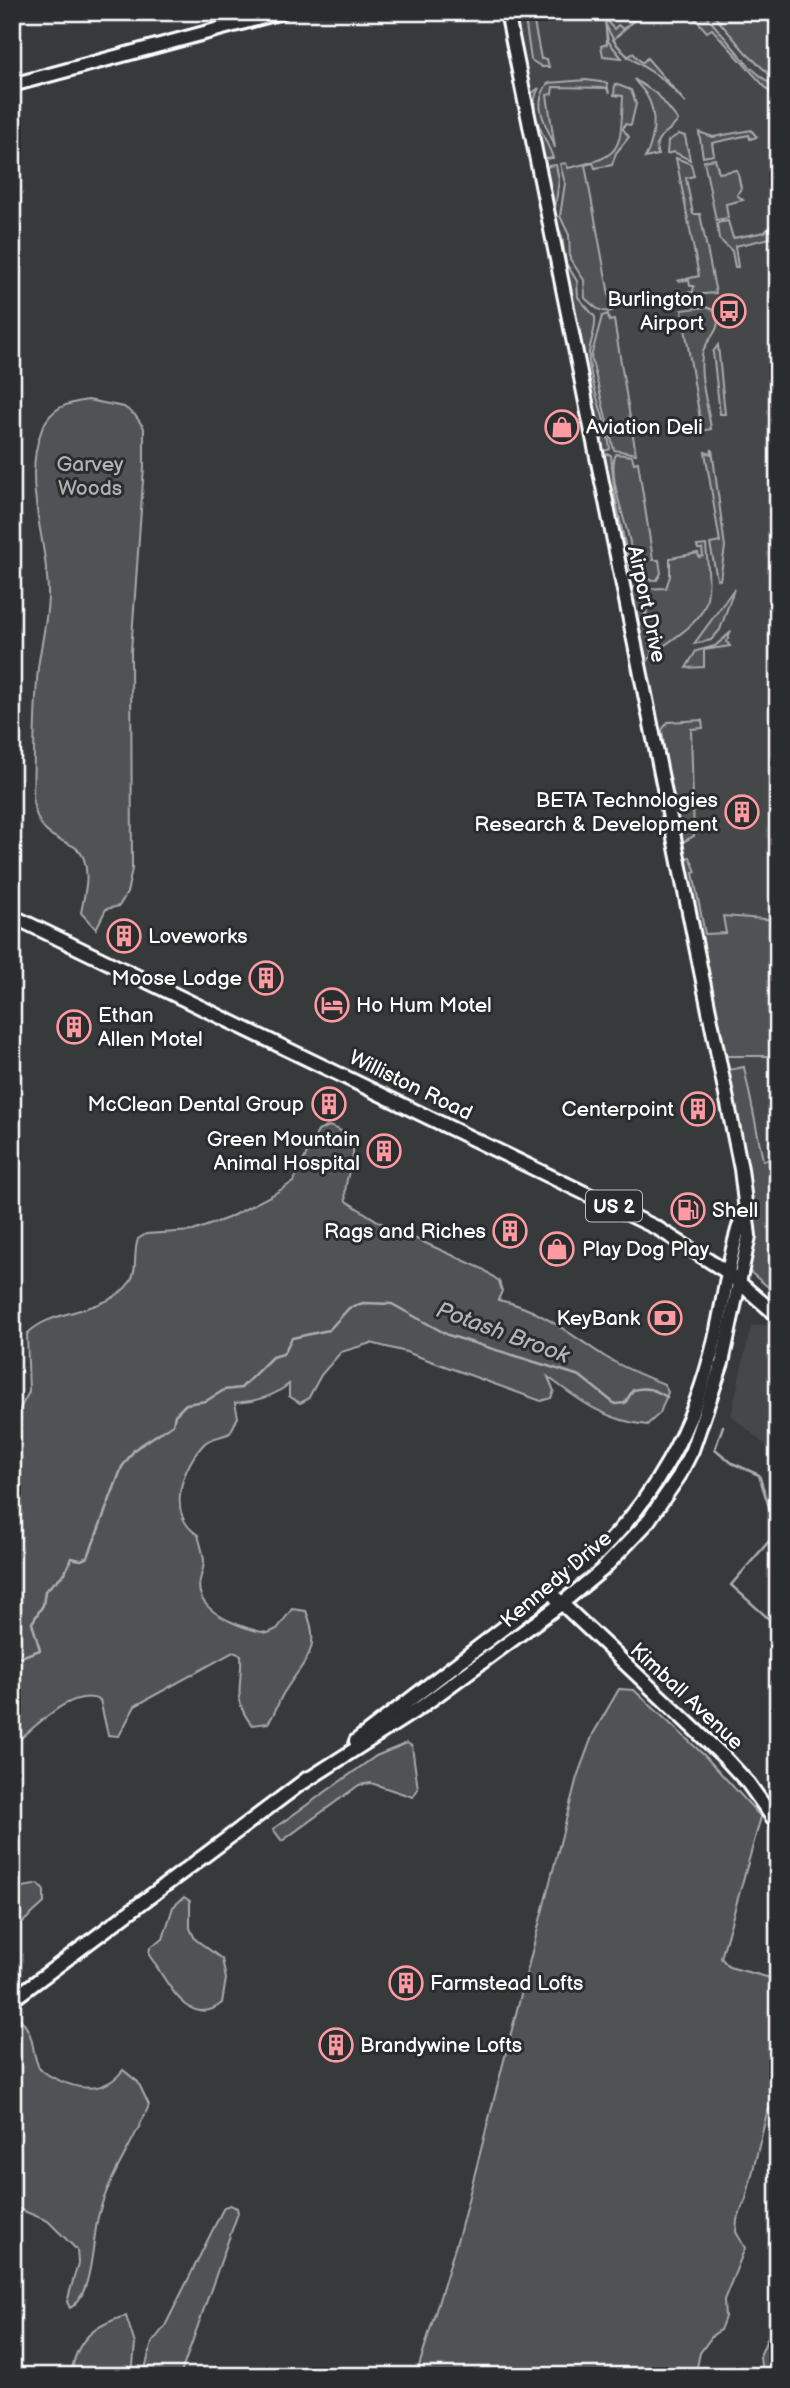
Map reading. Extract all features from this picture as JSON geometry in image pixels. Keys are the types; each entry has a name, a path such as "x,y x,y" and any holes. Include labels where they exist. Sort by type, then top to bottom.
{"main road":[{"path":"12,85 282,12"},
{"name":"Airport Drive","path":"507,12 747,1205 749,1236 738,1282"},
{"name":"Williston Road","path":"12,916 675,1237 727,1272 778,1316"},
{"name":"Airport Drive","path":"727,1272 747,1205"},
{"name":"Kennedy Drive","path":"12,2000 304,1782 551,1592 606,1546 670,1464 690,1422 707,1370 727,1272"},
{"name":"Kennedy Drive","path":"304,1782 421,1707 561,1604 602,1570 646,1524 679,1476 704,1423 738,1282"},
{"path":"707,1370 715,1386"},
{"name":"Kimball Avenue","path":"551,1592 725,1758 759,1797 778,1825"}],"shaded area":[{"path":"512,12 778,12 778,933 699,934 668,776 662,730 627,577"},
{"path":"724,1054 778,1054 778,1288 750,1272 753,1224 750,1183"},
{"path":"778,1324 778,1456 731,1415 751,1326"}],"green space":[{"path":"524,12 532,12 541,59 547,59 549,67 542,67 531,60"},
{"path":"643,12 613,40 605,19 614,29 618,25 623,29"},
{"path":"689,12 703,12 749,66 778,91 778,101 712,29 707,32"},
{"path":"711,12 778,12 778,82 746,53"},
{"path":"606,27 608,41 622,58 603,56 601,46 607,44"},
{"path":"633,53 642,63 647,58 686,103 662,79 629,57"},
{"path":"634,79 658,95 678,120 659,138 658,155 645,158 651,144 653,111 647,96"},
{"path":"586,80 607,83 609,94 607,88 553,87 552,94 547,95 555,148 540,108 543,92 548,83"},
{"path":"615,84 631,90 636,104 631,125 625,124 623,129 629,137 616,153 612,165 595,168 593,163 585,165 612,311 608,312 597,309 585,298 584,280 570,259 569,235 560,216 565,183 560,164 566,163 568,168 586,164 600,159 615,148 621,128 623,96 614,95"},
{"path":"539,88 535,97 535,114 553,158 545,159 541,154 531,101 532,93"},
{"path":"751,130 757,137 750,139 749,135 712,143 714,155 703,157 699,132 713,137"},
{"path":"679,134 685,136 690,160 674,152 667,154 668,141"},
{"path":"676,158 691,164 694,176 686,178 693,214 700,214 716,293 679,296 678,288 680,293 693,292 694,286 690,286 689,280 677,281 699,276"},
{"path":"715,159 719,173 737,170 741,188 737,195 743,200 726,204 728,218 716,220 704,161"},
{"path":"556,165 559,180 554,216 562,236 566,263 577,281 578,297 595,317 589,361 610,449 602,452 545,172 548,166"},
{"path":"728,221 733,238 765,232 771,225 771,238 735,246 738,267 735,267 732,251 719,239 717,223"},
{"path":"706,307 714,310 718,324 702,356 703,383 711,429 702,431 682,310"},
{"path":"608,314 609,321 614,320 636,454 614,450 591,357 602,316"},
{"path":"718,345 725,414 720,414 713,352"},
{"name":"Garvey Woods","path":"88,400 124,407 135,415 144,428 144,467 131,652 132,869 127,893 119,906 106,909 96,929 81,913 86,880 84,859 73,846 50,835 43,828 33,802 38,668 48,594 35,491 36,449 42,429 55,411 60,407"},
{"path":"712,449 725,547 720,580 717,579 710,544 720,542 705,452 711,454"},
{"path":"616,454 632,456 634,463 638,462 653,560 659,560 661,573 657,580 638,579 631,565 630,543 615,483"},
{"path":"603,455 611,455 615,496 632,578 627,577"},
{"path":"706,545 708,583 704,608 688,628 656,651 650,636 641,589 666,588 670,576 670,558 698,553 699,557 703,556 702,549 697,546"},
{"path":"634,587 642,601 653,653 647,662 630,588"},
{"path":"734,589 720,630 711,640 694,644"},
{"path":"730,633 727,642 730,646 704,650 704,667 686,668 696,651 715,646"},
{"path":"702,720 703,728 691,729 694,836 683,842 668,776 662,730 668,722"},
{"path":"690,857 696,872 693,873 705,934 726,933 723,916 778,920 778,1056 727,1056 723,1053 704,956 706,951 703,951 685,858"},
{"path":"744,1067 763,1160 773,1160 778,1295 750,1272 748,1265 753,1224 750,1183 728,1075 728,1070"},
{"path":"329,1126 343,1132 350,1139 353,1148 345,1189 346,1201 381,1223 483,1269 499,1281 502,1291 498,1300 540,1315 611,1360 664,1384 668,1392 660,1413 647,1425 619,1419 583,1402 548,1377 554,1391 551,1398 541,1401 406,1352 371,1343 341,1352 321,1375 308,1399 300,1403 289,1396 289,1384 264,1398 235,1403 238,1417 230,1433 207,1441 189,1465 180,1490 180,1503 182,1516 198,1535 204,1562 199,1583 200,1592 212,1610 240,1626 268,1633 277,1629 292,1609 306,1611 311,1625 311,1646 304,1664 283,1694 271,1719 268,1723 252,1725 246,1716 239,1692 241,1655 233,1652 135,1706 119,1736 108,1735 100,1700 77,1699 54,1711 12,1745 12,1423 29,1392 27,1334 51,1319 94,1306 120,1293 132,1277 138,1239 146,1234 193,1231 228,1218 293,1182 318,1131"},
{"path":"619,1689 634,1690 705,1756 761,1817 721,1958 729,1967 778,1980 778,2094 767,2113 746,2199 737,2220 736,2232 745,2248 724,2300 725,2317 720,2330 700,2353 695,2376 416,2376 460,2231 577,1777 593,1734"},
{"path":"407,1743 412,1746 418,1789 413,1797 371,1783 359,1785 282,1841 273,1829 376,1756"},
{"path":"39,1884 44,1891 44,1903 12,1932 12,1889"},
{"path":"184,1897 190,1901 190,1928 195,1939 222,1959 226,1979 222,2003 210,2010 199,2011 179,1999 149,1955 150,1947 163,1939 173,1907"},
{"path":"18,2016 31,2037 40,2070 72,2085 94,2087 105,2085 123,2070 138,2082 149,2105 102,2202 87,2280 78,2301 70,2308 67,2302 78,2263 77,2250 48,2221 12,2206 12,2020"},
{"path":"230,2205 237,2208 238,2213 180,2376 143,2376 152,2343 165,2326 224,2207"},
{"path":"778,2313 778,2376 762,2376 760,2356"},
{"path":"126,2316 135,2344 132,2376 71,2376 77,2353 88,2336 104,2324"}],"waterway":[{"name":"Potash Brook","path":"12,1660 40,1650 32,1623 43,1605 45,1591 65,1573 71,1558 81,1560 88,1557 122,1467 135,1449 173,1424 175,1415 186,1404 206,1401 224,1390 241,1388 272,1357 283,1354 292,1338 329,1330 349,1308 363,1303 392,1304 448,1335 580,1376 615,1404 625,1403 633,1390 642,1388 667,1397"},
{"name":"Potash Brook","path":"723,1426 715,1449 732,1463 759,1475 777,1532 731,1585 778,1627"}],"place":[{"name":"Burlington Airport","path":"729,311"},
{"name":"Aviation Deli","path":"562,427"},
{"name":"BETA Technologies Research & Development","path":"742,812"},
{"name":"Loveworks","path":"124,936"},
{"name":"Moose Lodge","path":"266,978"},
{"name":"Ho Hum Motel","path":"332,1005"},
{"name":"Ethan Allen Motel","path":"74,1027"},
{"name":"McClean Dental Group","path":"329,1104"},
{"name":"Centerpoint","path":"698,1109"},
{"name":"Green Mountain Animal Hospital","path":"384,1151"},
{"name":"Shell","path":"688,1210"},
{"name":"Rags and Riches","path":"510,1231"},
{"name":"Play Dog Play","path":"557,1249"},
{"name":"KeyBank","path":"665,1318"},
{"name":"Farmstead Lofts","path":"406,1983"},
{"name":"Brandywine Lofts","path":"336,2045"}]}
